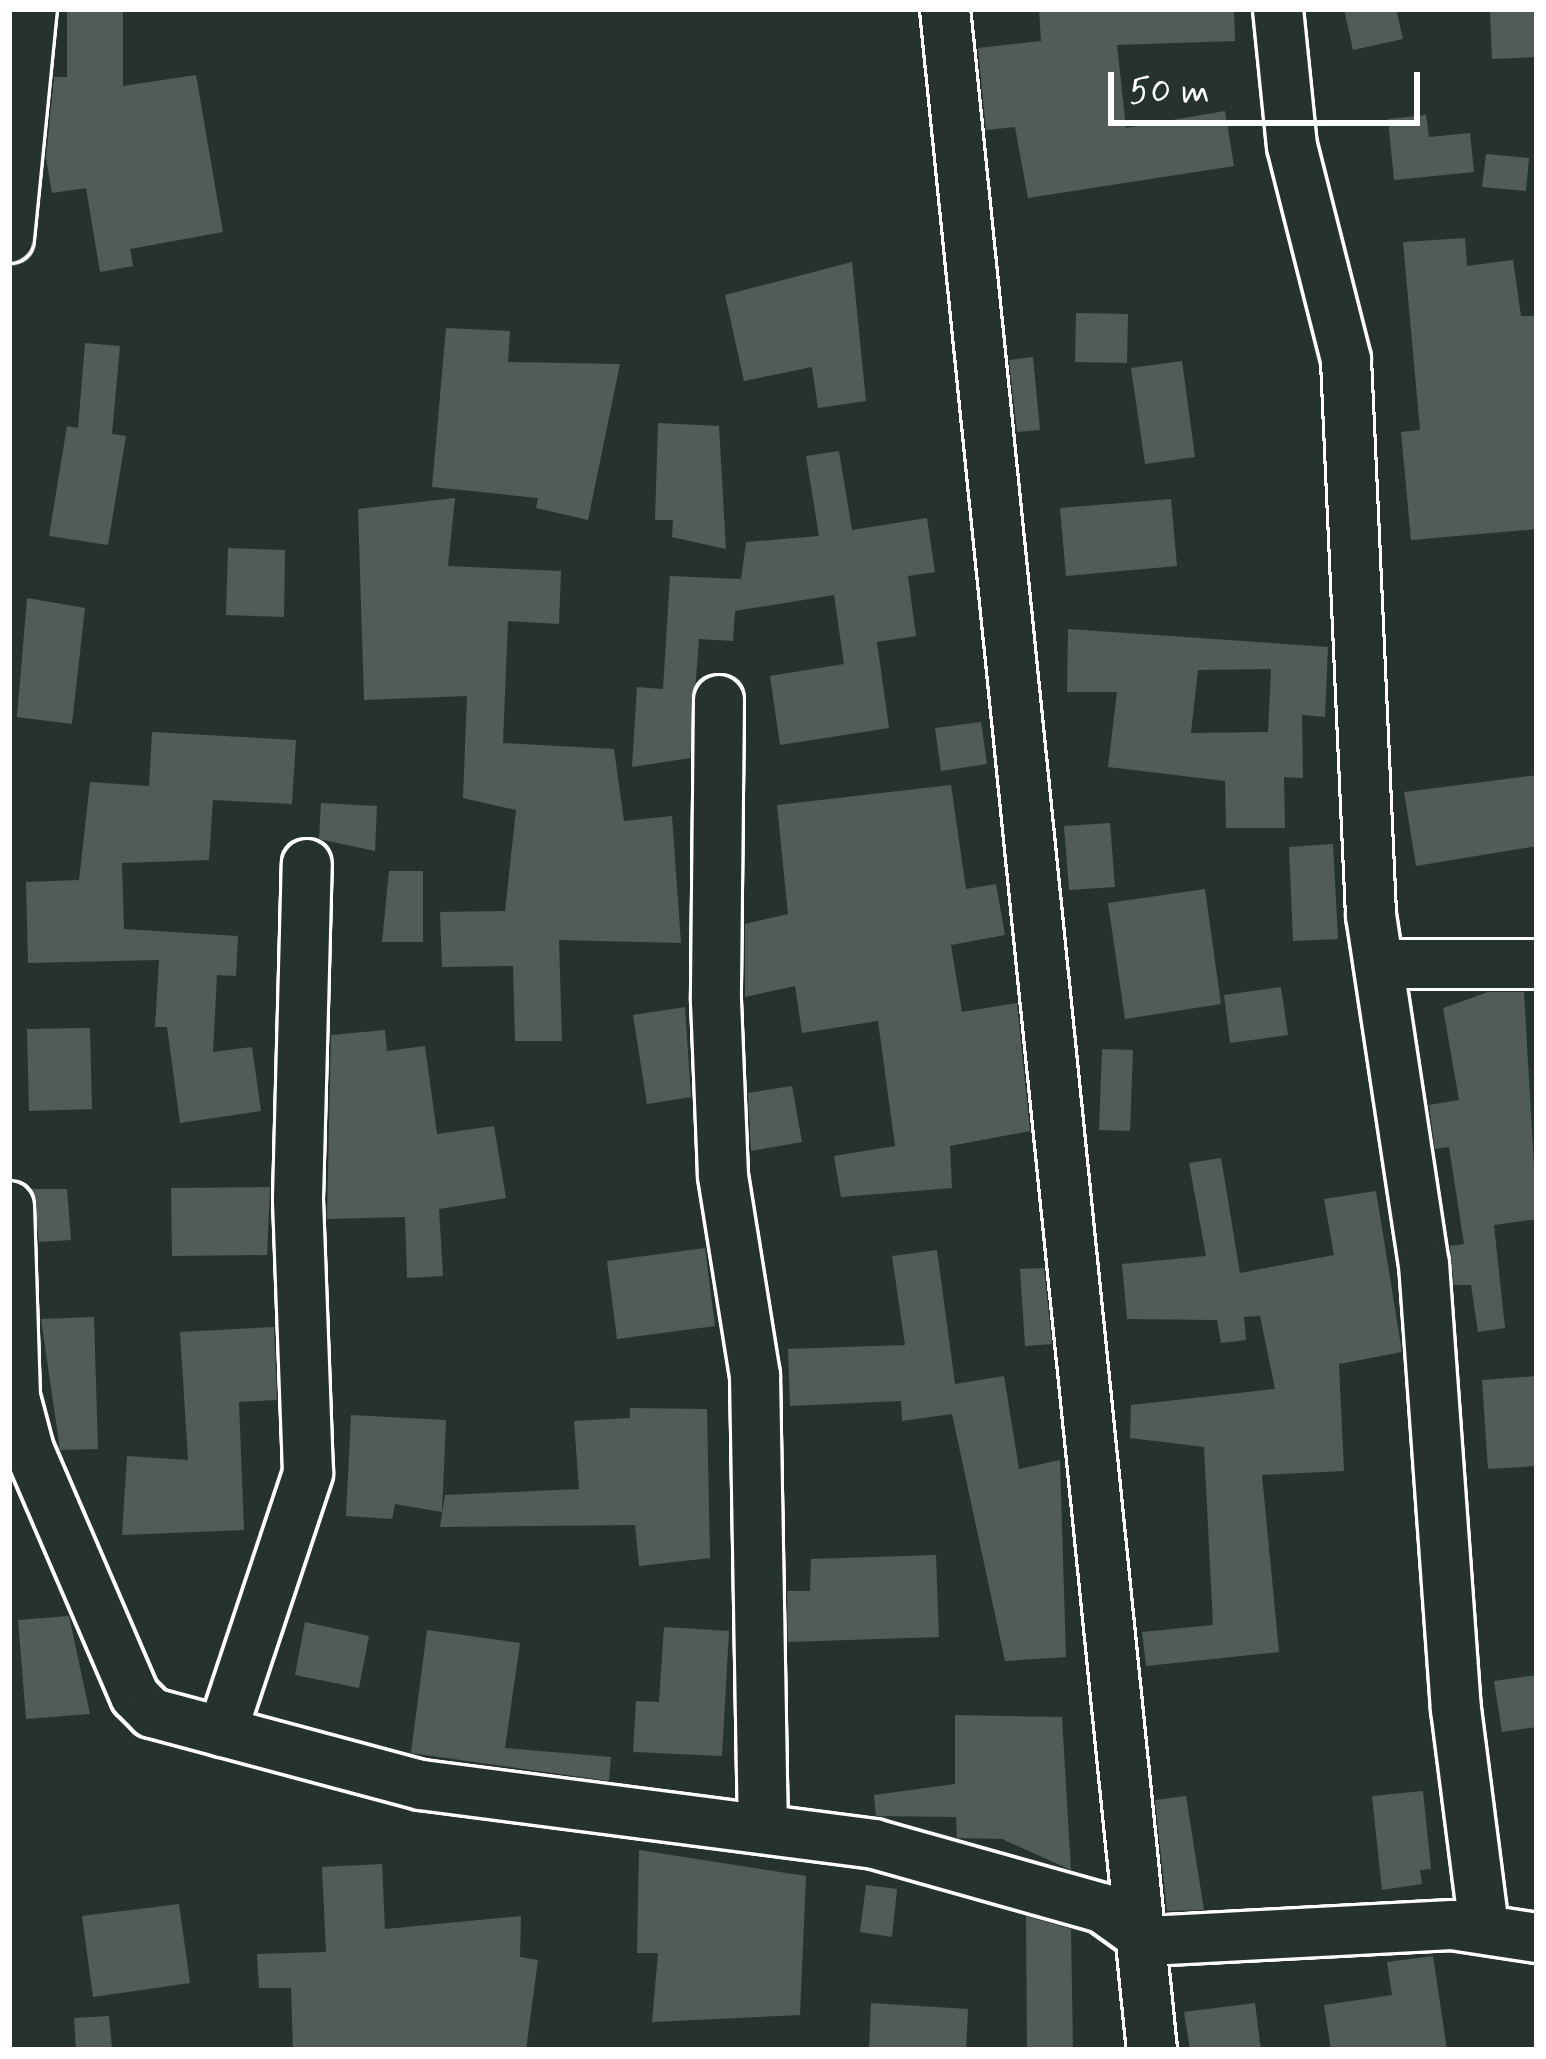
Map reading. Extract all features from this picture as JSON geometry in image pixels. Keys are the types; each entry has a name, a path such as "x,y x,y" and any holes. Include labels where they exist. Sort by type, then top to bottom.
{"street":[{"path":"9,238 32,9"},
{"path":"945,9 1148,1941 1152,2050"},
{"path":"1279,9 1292,146 1346,360 1358,762 1424,1264 1456,1709 1484,1927"},
{"path":"719,700 716,1001 723,1176 755,1375 763,1826"},
{"path":"222,1732 308,1473 298,1199 307,864"},
{"path":"1384,964 1537,964"},
{"path":"9,1206 15,1397 29,1450 135,1696 152,1713 421,1785 763,1826 1102,1908 1148,1941 1484,1927 1537,1938"}],"building":[{"path":"67,9 123,9 123,86 196,75 223,232 130,249 133,266 100,272 86,188 52,193 46,158 54,77 67,77"},
{"path":"1039,9 1234,9 1235,41 1117,45 1126,128 1225,111 1234,166 1028,198 1015,127 986,130 978,48 1041,41"},
{"path":"1344,9 1396,9 1403,39 1353,50"},
{"path":"1490,9 1537,9 1537,57 1492,59"},
{"path":"1426,115 1429,137 1470,133 1474,172 1394,180 1388,119"},
{"path":"1486,154 1529,158 1526,191 1482,187"},
{"path":"1465,238 1467,266 1513,260 1521,316 1537,316 1537,529 1411,540 1401,432 1420,430 1403,242"},
{"path":"852,262 866,401 818,408 812,367 744,381 725,295"},
{"path":"1076,313 1128,314 1127,363 1075,362"},
{"path":"446,328 510,331 508,362 620,364 588,520 536,508 538,498 432,487"},
{"path":"85,343 120,346 112,434 126,436 108,545 49,536 67,426 78,428"},
{"path":"1033,357 1040,430 1017,432 1009,360"},
{"path":"1182,361 1195,457 1145,464 1131,368"},
{"path":"658,423 719,426 726,549 672,537 673,520 655,520"},
{"path":"839,451 852,530 927,518 935,572 908,576 916,636 877,642 889,728 780,745 770,676 844,664 834,595 735,611 733,641 699,639 690,758 632,767 637,687 663,689 670,576 741,579 746,542 819,536 806,456"},
{"path":"455,498 448,566 561,571 559,624 508,621 503,743 614,749 624,821 672,816 681,943 559,940 562,1041 515,1041 513,966 442,967 440,912 505,911 516,810 463,798 467,696 364,700 358,509"},
{"path":"1171,499 1177,566 1066,576 1060,508"},
{"path":"228,548 285,550 284,617 226,615"},
{"path":"27,598 85,608 72,724 17,717"},
{"path":"1068,629 1328,647 1325,717 1302,715 1303,778 1284,777 1285,828 1226,828 1225,781 1108,767 1117,692 1067,692","holes":["1271,669 1268,732 1191,733 1198,670"]},
{"path":"981,722 987,764 941,771 935,728"},
{"path":"152,732 296,740 292,804 213,800 209,860 122,863 124,929 238,936 236,976 217,975 213,1052 252,1047 261,1111 180,1123 167,1027 155,1027 159,960 28,963 26,882 79,880 90,782 149,786"},
{"path":"1537,775 1537,846 1416,866 1404,792"},
{"path":"951,785 966,889 996,884 1005,935 951,945 962,1012 1017,1003 1030,1131 950,1146 952,1188 841,1197 834,1156 895,1146 878,1021 802,1033 795,986 745,997 745,924 788,914 777,805"},
{"path":"321,803 377,806 375,851 319,839"},
{"path":"1110,823 1115,887 1069,890 1064,826"},
{"path":"1333,844 1338,939 1293,941 1289,847"},
{"path":"389,871 423,871 423,942 382,942"},
{"path":"1205,889 1221,1004 1125,1019 1108,903"},
{"path":"1281,987 1288,1035 1230,1043 1224,995"},
{"path":"1488,992 1524,992 1537,1219 1494,1225 1505,1328 1478,1332 1471,1285 1454,1285 1450,1246 1464,1244 1449,1147 1435,1149 1429,1105 1459,1100 1443,1008"},
{"path":"685,1007 691,1097 647,1104 633,1015"},
{"path":"90,1028 92,1109 29,1111 27,1029"},
{"path":"385,1030 387,1051 425,1046 437,1134 494,1126 506,1198 439,1209 443,1276 407,1278 405,1217 327,1219 331,1035"},
{"path":"1102,1049 1133,1050 1130,1131 1099,1130"},
{"path":"792,1086 802,1142 751,1151 748,1093"},
{"path":"1221,1158 1240,1273 1334,1255 1324,1199 1376,1191 1402,1352 1339,1364 1344,1471 1262,1475 1279,1652 1146,1666 1142,1632 1213,1625 1204,1447 1130,1438 1131,1405 1275,1389 1260,1316 1244,1317 1246,1340 1221,1343 1217,1320 1127,1319 1122,1264 1206,1256 1189,1163"},
{"path":"270,1187 267,1255 172,1256 171,1188"},
{"path":"32,1189 67,1189 71,1240 39,1242"},
{"path":"705,1248 715,1326 617,1339 607,1261"},
{"path":"937,1250 955,1384 1004,1376 1019,1469 1060,1460 1066,1657 1005,1661 952,1414 902,1421 901,1401 790,1406 788,1349 905,1345 892,1256"},
{"path":"1044,1268 1052,1344 1025,1346 1020,1269"},
{"path":"94,1317 98,1449 60,1450 41,1319"},
{"path":"274,1327 277,1400 239,1402 244,1530 122,1535 127,1456 188,1460 180,1332"},
{"path":"1537,1376 1537,1466 1488,1469 1482,1380"},
{"path":"630,1408 707,1409 710,1558 639,1566 635,1525 440,1527 445,1495 579,1489 574,1421 630,1418"},
{"path":"351,1415 446,1420 442,1512 395,1504 392,1519 346,1516"},
{"path":"936,1555 939,1637 788,1642 787,1591 810,1591 811,1559"},
{"path":"69,1616 90,1714 26,1719 18,1620"},
{"path":"305,1622 369,1636 359,1688 295,1675"},
{"path":"664,1627 729,1631 722,1756 633,1752 636,1701 659,1702"},
{"path":"427,1630 520,1643 505,1748 611,1757 609,1781 411,1753"},
{"path":"1537,1675 1537,1727 1502,1732 1494,1681"},
{"path":"955,1715 1062,1717 1071,1870 1002,1839 957,1838 956,1817 876,1816 874,1795 955,1784"},
{"path":"1423,1791 1431,1869 1420,1870 1422,1884 1382,1890 1372,1796"},
{"path":"1186,1796 1204,1910 1167,1911 1155,1800"},
{"path":"639,1850 806,1876 800,2015 652,2022 658,1953 637,1953"},
{"path":"382,1864 385,1929 521,1916 520,1957 538,1960 526,2050 293,2050 291,1988 259,1988 257,1954 326,1952 322,1867"},
{"path":"866,1885 897,1889 892,1937 860,1932"},
{"path":"179,1904 190,1983 93,1997 82,1916"},
{"path":"1026,1916 1071,1929 1073,2050 1027,2050"},
{"path":"1433,1956 1447,2050 1331,2050 1324,2005 1392,1995 1387,1962"},
{"path":"871,2003 968,2009 966,2050 869,2050"},
{"path":"1255,2003 1261,2050 1190,2050 1184,2012"},
{"path":"109,2016 112,2048 76,2050 74,2018"}]}
